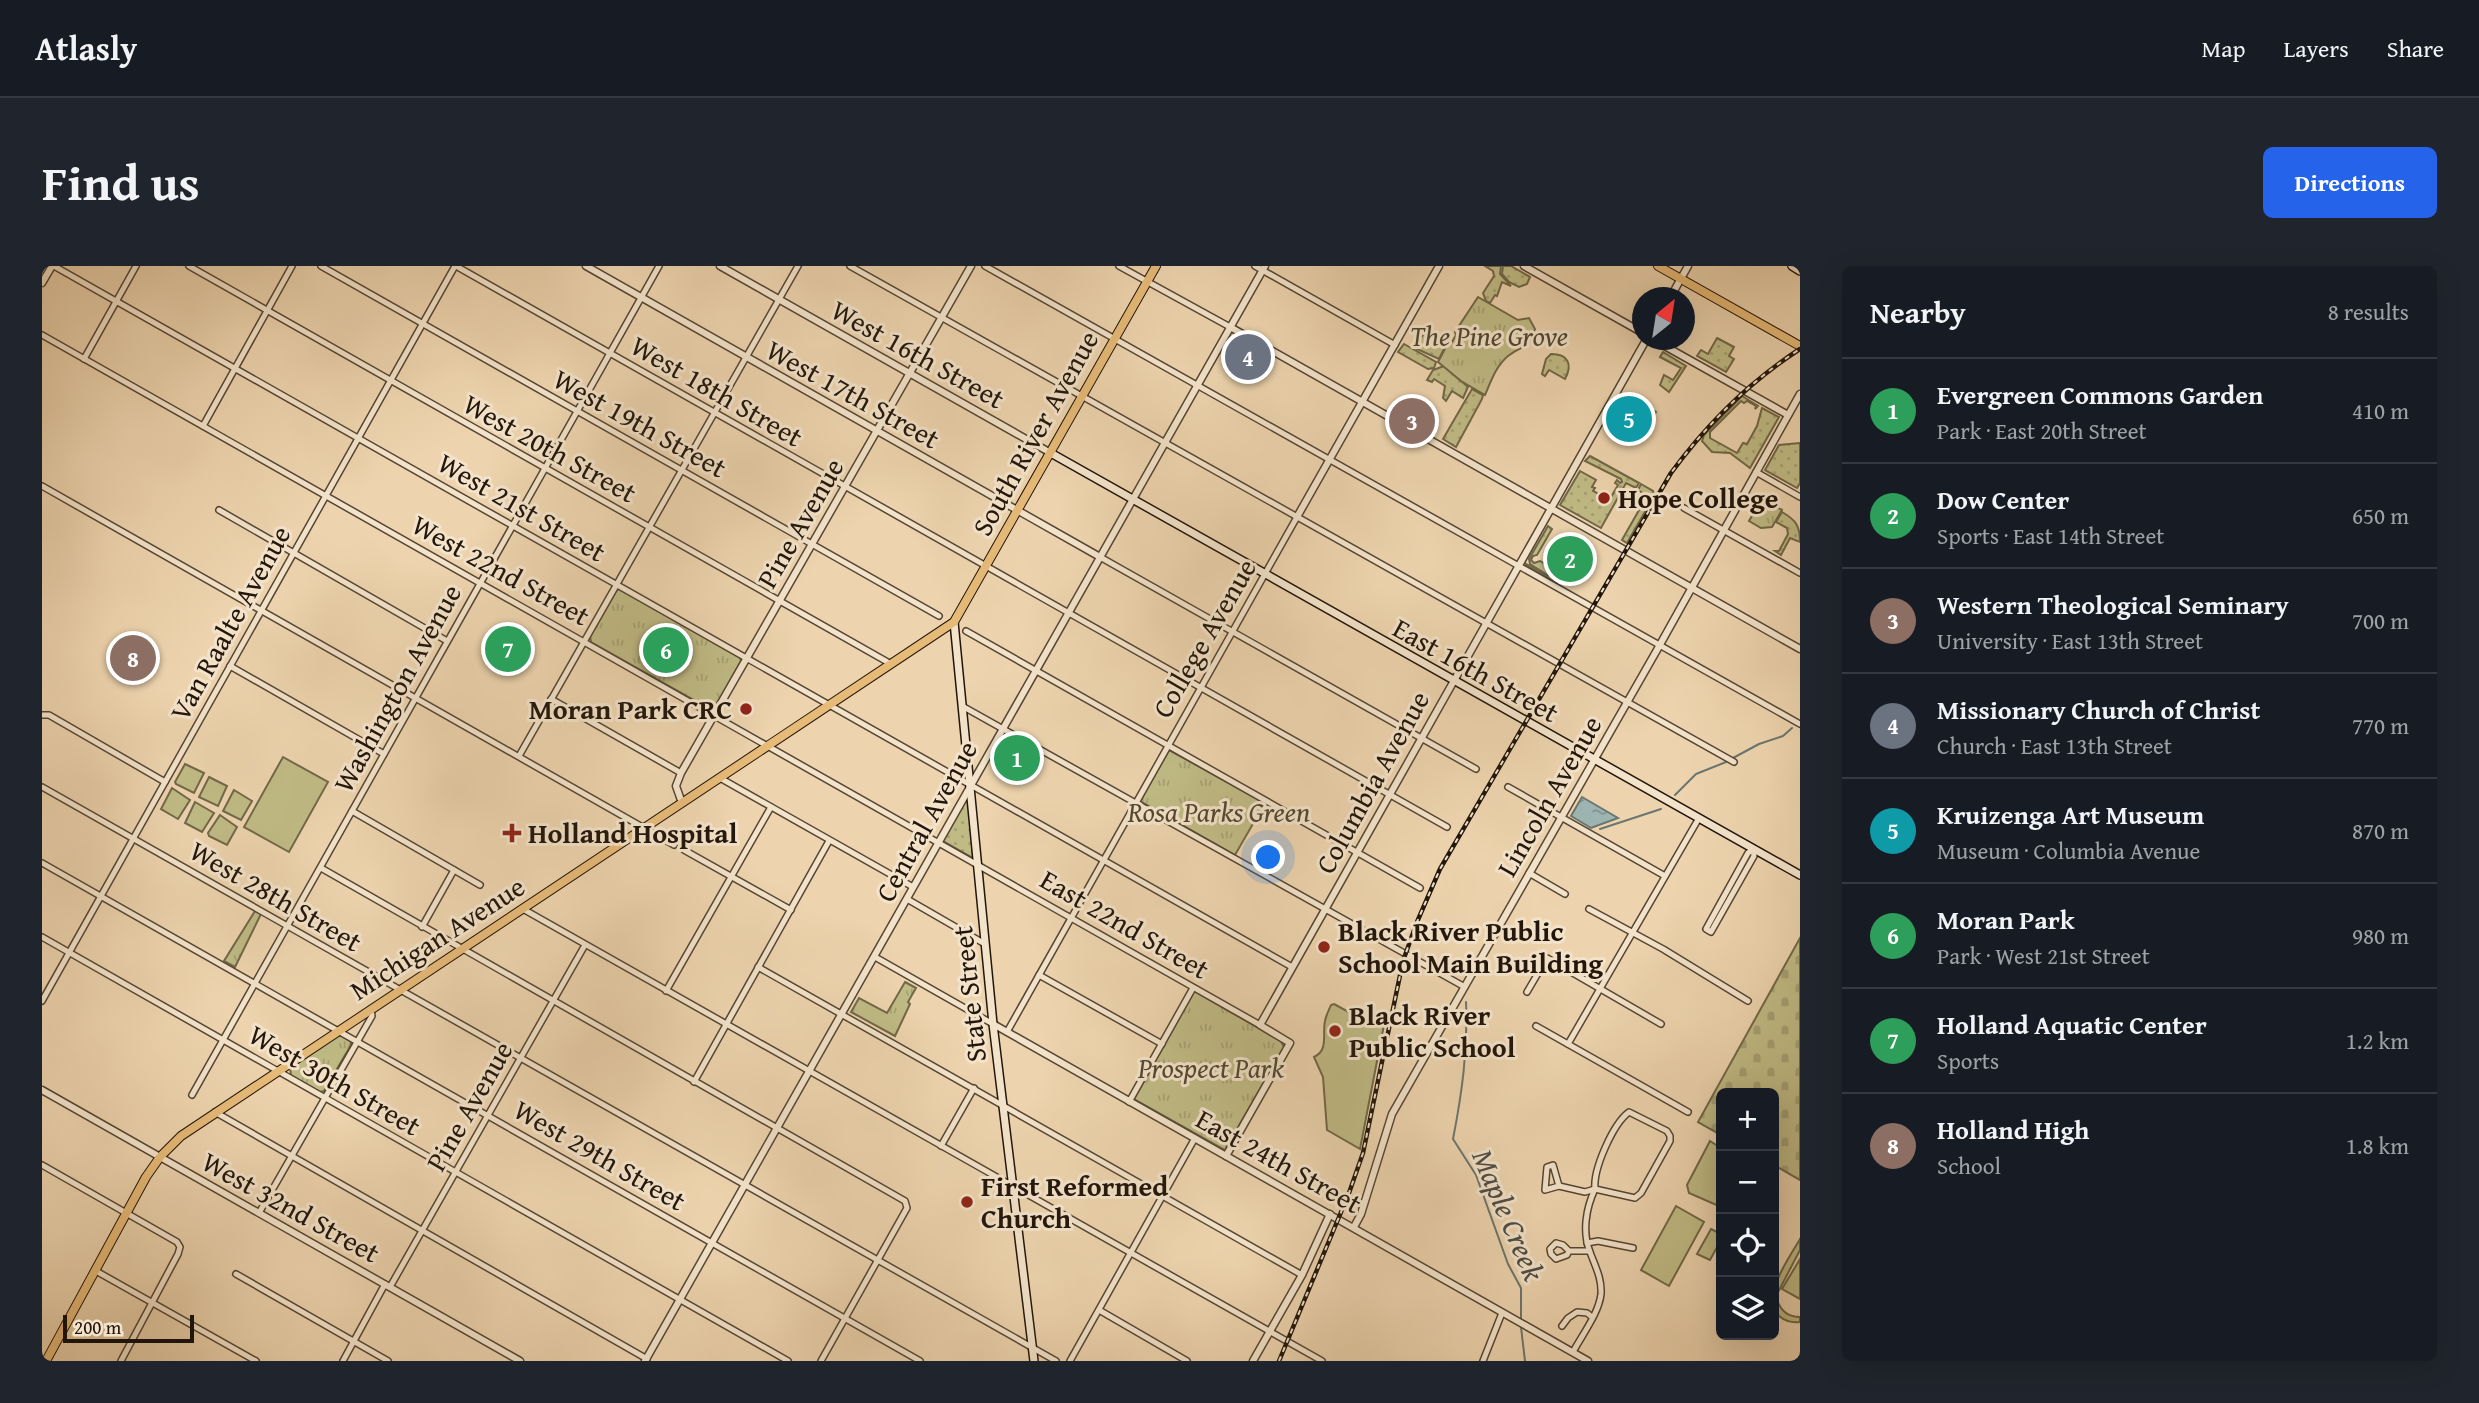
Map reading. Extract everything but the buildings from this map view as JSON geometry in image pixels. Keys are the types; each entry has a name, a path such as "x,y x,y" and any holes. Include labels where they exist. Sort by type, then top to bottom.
{"main road":[{"name":"South River Avenue","path":"954,622 1156,266"},
{"path":"1658,266 1800,346"},
{"path":"1792,266 1800,271"},
{"name":"West 16th Street","path":"1049,452 1133,499"},
{"name":"East 16th Street","path":"1133,499 1800,876"},
{"name":"Michigan Avenue","path":"46,1361 160,1157 181,1136 954,622"},
{"name":"State Street","path":"954,622 993,1024 1034,1361"}],"street":[{"path":"42,283 53,266"},
{"name":"West 21st Street","path":"53,266 1292,967"},
{"path":"84,359 136,266"},
{"name":"West 20th Street","path":"189,266 891,664"},
{"path":"203,426 292,266"},
{"name":"West 19th Street","path":"321,266 939,616"},
{"name":"Van Raalte Avenue","path":"42,1001 455,266"},
{"name":"West 18th Street","path":"455,266 1447,827"},
{"name":"West 17th Street","path":"586,266 1100,557"},
{"name":"Washington Avenue","path":"192,1095 659,266"},
{"name":"West 16th Street","path":"720,266 1049,452"},
{"path":"519,755 798,266"},
{"path":"850,266 1734,762"},
{"name":"Pine Avenue","path":"681,773 971,266"},
{"path":"985,266 1800,724"},
{"path":"1119,266 1800,649"},
{"path":"1255,266 1264,268 1395,345"},
{"name":"College Avenue","path":"1007,1032 1439,266"},
{"path":"1524,266 1632,327"},
{"path":"1676,287 1688,266"},
{"name":"Central Avenue","path":"646,1360 1264,268"},
{"name":"West 22nd Street","path":"42,335 939,842"},
{"name":"Columbia Avenue","path":"1260,1025 1640,350"},
{"path":"1672,350 1788,415"},
{"name":"Lincoln Avenue","path":"1354,1227 1361,1214 1392,1114 1800,394"},
{"path":"1756,472 1800,497"},
{"path":"42,486 674,845"},
{"path":"1684,508 1800,573"},
{"path":"219,510 447,641"},
{"path":"1100,557 1476,769"},
{"path":"965,631 1420,888"},
{"path":"230,666 384,754"},
{"path":"551,699 681,773 676,786 682,803"},
{"path":"962,705 1463,986"},
{"path":"43,714 165,782"},
{"path":"720,778 913,887"},
{"name":"West 28th Street","path":"42,787 1056,1361"},
{"path":"1508,788 1665,876"},
{"path":"666,991 771,807"},
{"path":"352,811 480,885"},
{"path":"1568,1045 1699,818"},
{"path":"694,1082 829,841"},
{"name":"East 22nd Street","path":"939,842 1290,1043 1226,1156"},
{"path":"1753,849 1754,856 1711,932 1706,929 1748,853 1753,849"},
{"path":"684,850 791,909"},
{"name":"West 29th Street","path":"42,863 920,1361"},
{"path":"321,868 905,1201 908,1205 821,1361"},
{"path":"422,927 454,870"},
{"path":"1529,873 1565,894"},
{"path":"907,899 985,944"},
{"path":"523,909 1322,1361"},
{"path":"1589,909 1633,932 1748,1001"},
{"name":"West 30th Street","path":"42,937 788,1361"},
{"name":"Pine Avenue","path":"343,1361 423,1230 585,945"},
{"name":"East 24th Street","path":"875,957 1588,1361"},
{"path":"1527,992 1546,958 1661,1024"},
{"path":"758,967 1302,1275"},
{"path":"1040,975 1162,1044"},
{"path":"1129,1102 1193,988"},
{"path":"259,1213 372,1016 371,1009"},
{"path":"1536,1026 1688,1112"},
{"path":"941,1146 974,1088"},
{"name":"West 32nd Street","path":"42,1090 520,1361"},
{"path":"215,1112 646,1360"},
{"path":"1559,1186 1553,1165 1547,1167 1545,1190 1559,1186 1585,1192 1595,1189 1631,1198 1639,1196 1670,1141 1670,1136 1667,1131 1635,1114 1626,1114 1600,1161 1594,1180 1595,1189 1587,1210 1587,1243 1600,1280 1601,1295 1573,1352"},
{"path":"1070,1361 1195,1138"},
{"path":"42,1165 177,1242 180,1247 121,1361"},
{"path":"1253,1361 1302,1275 1330,1214"},
{"path":"1587,1243 1598,1241 1633,1248"},
{"path":"1569,1251 1589,1251"},
{"path":"96,1271 256,1361"},
{"path":"236,1274 388,1361"},
{"path":"1100,1310 1187,1361"},
{"path":"1483,1361 1503,1312"},
{"path":"1562,1326 1577,1312 1587,1313 1592,1317"}],"green space":[{"path":"1485,266 1501,266 1500,274 1511,286 1502,282 1497,296 1495,295 1490,303 1486,301 1483,293 1494,276 1493,271"},
{"path":"1503,266 1511,266 1530,277 1527,284 1519,287 1509,282 1502,274"},
{"name":"The Pine Grove","path":"1478,297 1518,320 1529,318 1535,329 1526,345 1500,364 1485,395 1461,381 1438,362"},
{"path":"1425,332 1445,343 1439,359 1417,349 1416,345"},
{"path":"1717,338 1734,347 1729,356 1734,359 1726,372 1697,356 1701,350 1708,354"},
{"path":"1404,344 1436,362 1434,368 1428,369 1398,352"},
{"path":"1663,352 1686,366 1669,392 1660,385 1664,375 1673,380 1681,368 1660,357"},
{"path":"1551,354 1565,358 1569,364 1565,379 1549,370 1545,376 1542,374 1546,359"},
{"path":"1444,366 1468,387 1463,398 1452,391 1446,401 1443,398 1445,386 1434,379 1432,382 1427,380 1433,370"},
{"path":"1472,389 1483,395 1482,399 1456,447 1443,439"},
{"path":"1742,396 1758,406 1755,409 1756,406 1741,401 1710,432 1710,438 1737,453 1743,443 1747,444 1757,426 1762,408 1779,417 1750,468 1730,453 1712,452 1702,441 1704,435"},
{"path":"1623,397 1632,397 1656,412 1643,430 1634,435 1622,436 1623,424 1615,411 1618,401"},
{"path":"1800,443 1800,483 1797,488 1765,470 1779,445"},
{"path":"1590,456 1639,483 1636,488 1626,483 1601,528 1560,505 1580,471 1596,480 1593,491 1606,498 1611,497 1618,485 1615,483 1617,480 1622,482 1621,479 1585,461"},
{"path":"1641,484 1653,491 1654,496 1627,543 1622,540 1647,496 1638,490"},
{"path":"1762,499 1782,510 1772,527 1761,528 1749,521"},
{"path":"1782,512 1796,524 1800,542 1790,538 1781,555 1775,551 1779,551 1788,534 1787,528 1776,522"},
{"path":"1548,526 1552,529 1537,555 1531,560 1534,563 1540,561 1556,570 1555,573 1560,578 1557,583 1526,566 1549,576 1530,564 1529,559"},
{"path":"619,589 740,658 741,661 715,708 710,709 591,642 590,636"},
{"path":"1006,737 1040,757 1028,779 993,759"},
{"name":"Rosa Parks Green","path":"1169,750 1265,803 1235,855 1140,801"},
{"path":"283,757 328,782 289,852 244,827"},
{"path":"185,764 204,773 194,793 175,782"},
{"path":"209,777 227,786 218,806 199,797"},
{"path":"172,788 190,800 178,819 161,809"},
{"path":"234,790 252,801 241,820 223,811"},
{"path":"968,796 973,858 943,841"},
{"path":"195,802 214,813 202,832 185,823"},
{"path":"220,815 237,827 227,845 208,833"},
{"path":"255,911 261,914 235,967 224,961"},
{"path":"1800,938 1800,1180 1779,1168 1779,1088 1717,1088"},
{"path":"905,982 916,988 895,1036 851,1012 859,998 887,1013"},
{"name":"Prospect Park","path":"1194,991 1281,1041 1284,1047 1225,1150 1134,1099"},
{"path":"1334,1004 1365,1021 1384,1025 1360,1149 1327,1130 1323,1077 1314,1057 1322,1050 1325,1019"},
{"path":"343,1035 351,1041 351,1045 324,1091 320,1092 291,1075 290,1068 337,1036"},
{"path":"1716,1090 1716,1132 1698,1122"},
{"path":"1710,1141 1716,1145 1716,1205 1689,1193 1687,1185"},
{"path":"1676,1206 1704,1222 1669,1286 1641,1270"},
{"path":"1711,1229 1716,1232 1716,1249 1710,1260 1697,1254"},
{"path":"1800,1239 1800,1250 1779,1290 1779,1277"},
{"path":"1800,1259 1800,1299 1782,1289"},
{"path":"1779,1305 1791,1316 1800,1317 1800,1322 1779,1316"}],"water":[{"path":"1582,797 1618,818 1591,828 1571,816"}],"waterway":[{"name":"Maple Creek","path":"1733,758 1759,744 1783,736 1792,728"},
{"name":"Maple Creek","path":"1675,795 1696,774 1726,762"},
{"name":"Maple Creek","path":"1600,829 1661,809"},
{"name":"Maple Creek","path":"1466,1002 1464,1071 1453,1139 1476,1175 1508,1264 1521,1288 1521,1322"},
{"name":"Maple Creek","path":"1521,1327 1525,1361"}],"railway":[{"path":"1279,1361 1363,1153 1403,961 1440,869 1671,473 1730,405 1763,375 1800,349"}],"place":[{"name":"Missionary Church of Christ","path":"1248,357"},
{"name":"Kruizenga Art Museum","path":"1629,419"},
{"name":"Western Theological Seminary","path":"1412,421"},
{"name":"Hope College","path":"1604,498"},
{"name":"Dow Center","path":"1570,559"},
{"name":"Holland Aquatic Center","path":"508,649"},
{"name":"Moran Park","path":"666,650"},
{"name":"Holland High","path":"133,658"},
{"name":"Moran Park CRC","path":"746,709"},
{"name":"Evergreen Commons Garden","path":"1017,758"},
{"name":"Holland Hospital","path":"512,833"},
{"name":"Black River Public School Main Building","path":"1324,947"},
{"name":"Black River Public School","path":"1335,1031"},
{"name":"First Reformed Church","path":"967,1202"}]}
